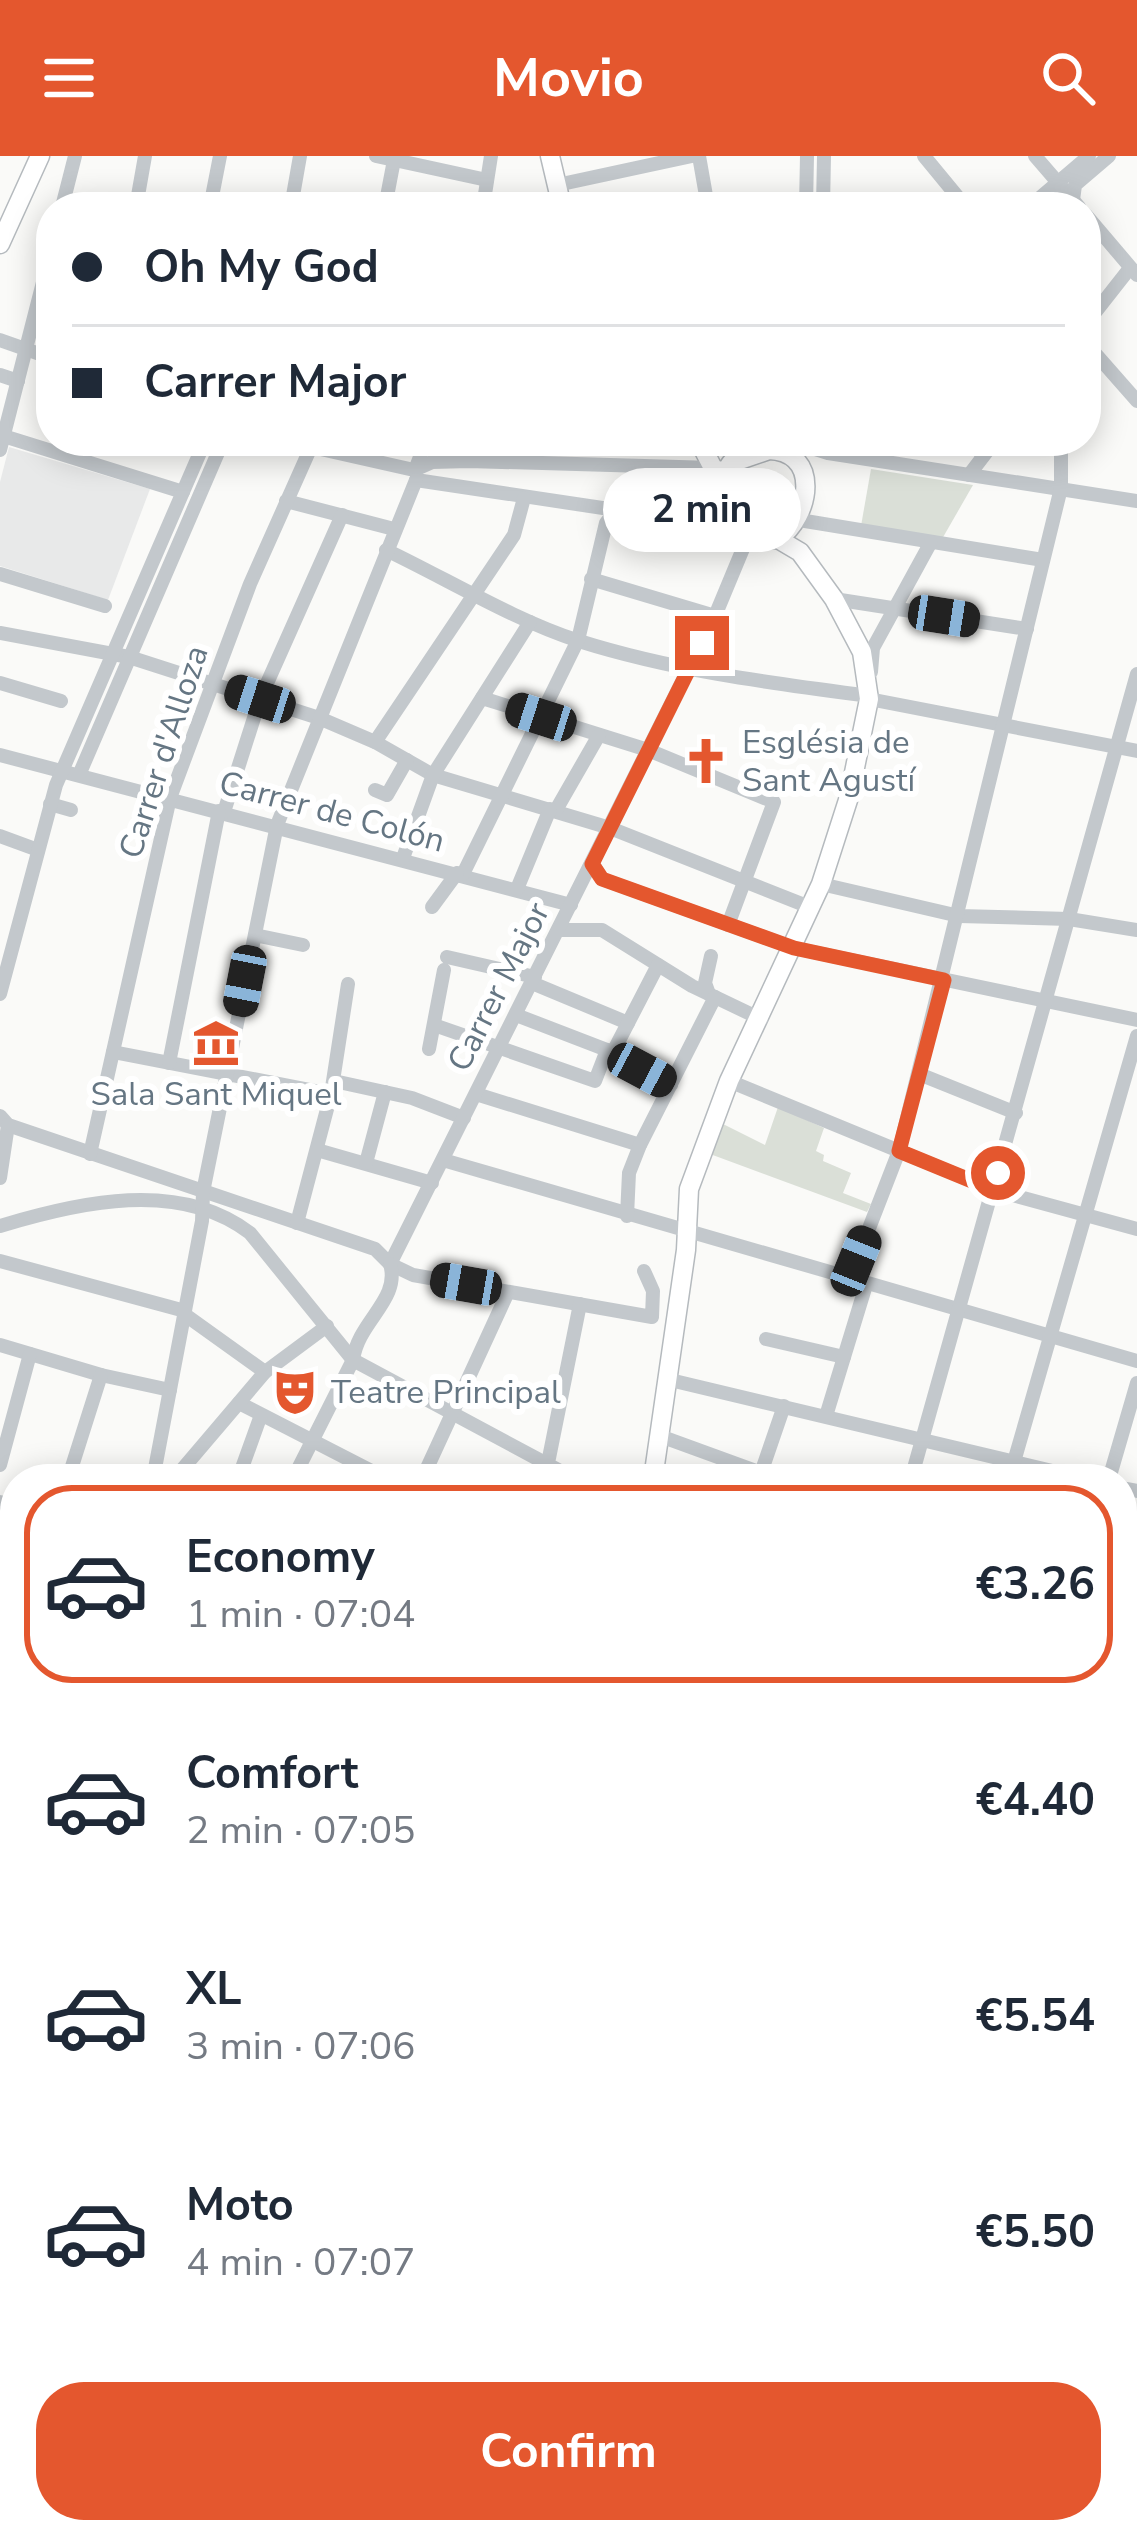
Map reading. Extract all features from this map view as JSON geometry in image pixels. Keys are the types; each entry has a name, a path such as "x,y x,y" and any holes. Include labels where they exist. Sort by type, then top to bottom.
{"main road":[{"path":"0,244 5,218 40,156"},
{"path":"550,156 559,192"},
{"path":"655,1464 689,1189 729,1081 821,884 849,797 869,693 862,652 834,599 800,552 778,539 747,539 723,526 717,470 708,456"},
{"path":"717,470 749,456"},
{"path":"778,539 799,520 804,475 798,459 790,456"}],"street":[{"path":"66,192 75,156"},
{"path":"139,192 146,156"},
{"path":"213,192 220,156"},
{"path":"294,192 300,156"},
{"path":"376,156 414,160 487,180"},
{"path":"485,192 491,156"},
{"path":"557,185 696,156 704,192"},
{"path":"806,192 807,156"},
{"path":"823,192 824,156"},
{"path":"924,156 954,192"},
{"path":"1035,156 1066,192"},
{"path":"1042,192 1054,178 1089,156"},
{"path":"1075,192 1075,185 1109,156"},
{"path":"388,192 394,160"},
{"path":"1101,232 1134,271 1101,307"},
{"path":"36,309 1,440 36,449"},
{"path":"0,340 36,353"},
{"path":"1101,360 1137,401"},
{"path":"0,376 18,381"},
{"path":"64,456 183,492"},
{"path":"80,776 120,656 199,456"},
{"path":"0,994 61,771 216,456"},
{"name":"Carrer d'Alloza","path":"90,1154 170,798 211,683 307,456"},
{"path":"344,456 524,498 723,526"},
{"path":"155,1464 202,1221 202,1199 277,825 421,456"},
{"path":"804,475 807,456"},
{"path":"847,456 1137,501"},
{"path":"969,475 983,456"},
{"path":"849,1280 899,1151 944,980 1060,488 1061,456"},
{"path":"415,475 432,462 469,461 717,470"},
{"path":"375,742 514,535 524,498"},
{"path":"286,501 394,529"},
{"path":"432,907 460,874 578,640 607,523 616,510"},
{"path":"169,1063 221,811 260,699 342,515"},
{"path":"799,520 1043,560"},
{"name":"Carrer Major","path":"301,1464 353,1360 356,1341 388,1294 393,1274 390,1264 689,669 747,539"},
{"path":"869,693 873,647 931,542"},
{"path":"386,550 530,622 578,640 689,669 869,693 1137,751"},
{"path":"0,574 105,606"},
{"path":"591,579 715,616"},
{"path":"834,599 1027,628"},
{"path":"403,858 433,775 530,622"},
{"path":"0,633 120,656 319,718 433,775 610,828 812,908"},
{"path":"915,1464 1137,674"},
{"path":"0,683 61,701"},
{"path":"482,698 648,750 774,802 728,925"},
{"path":"517,890 553,810 599,735"},
{"path":"75,739 90,746"},
{"name":"Carrer de Colón","path":"0,753 571,905"},
{"path":"375,790 387,795 407,760"},
{"path":"50,804 71,810"},
{"path":"0,836 38,850"},
{"path":"592,864 602,879 794,948 1137,1020"},
{"path":"821,884 959,916 1069,919 1137,930"},
{"path":"558,930 602,930 712,996 761,1019"},
{"path":"255,935 303,945"},
{"path":"712,956 705,983 712,996"},
{"path":"429,1049 446,964 534,980 628,1023"},
{"path":"434,1024 595,1081 658,965"},
{"path":"297,1223 333,1088 348,984"},
{"path":"627,1216 629,1173 712,996"},
{"path":"516,1015 610,1052 671,1085"},
{"path":"1014,1462 1136,1039"},
{"path":"113,1052 227,1074 385,1092 464,1118"},
{"path":"919,1074 1016,1112"},
{"path":"729,1081 994,1190 1137,1229"},
{"path":"366,1162 385,1092"},
{"path":"476,1094 640,1145"},
{"path":"0,1178 4,1120 158,1175 250,1233 353,1360 530,1464"},
{"path":"316,1150 432,1183"},
{"path":"443,1160 1137,1361"},
{"path":"0,1226 85,1205 202,1199 253,1208 375,1249 390,1264 413,1275 652,1317 653,1292 644,1270"},
{"path":"0,1261 184,1313 265,1372"},
{"path":"826,1416 866,1285"},
{"path":"429,1464 508,1292"},
{"path":"545,1464 580,1304"},
{"path":"189,1464 265,1372 327,1326"},
{"path":"766,1339 844,1358"},
{"path":"0,1345 170,1390"},
{"path":"1,1464 30,1354"},
{"path":"73,1464 101,1375"},
{"path":"666,1379 1022,1464"},
{"path":"1113,1464 1137,1383"},
{"path":"239,1403 355,1464"},
{"path":"764,1464 784,1406"},
{"path":"243,1464 260,1414"},
{"path":"660,1436 736,1464"}],"shaded area":[{"path":"9,447 150,489 108,600 0,566 0,482"},
{"path":"871,469 973,485 942,539 861,526"},
{"path":"778,1107 824,1128 816,1151 824,1155 823,1161 851,1173 843,1193 871,1204 867,1212 710,1154 721,1123 765,1145"}],"place":[{"name":"Església de Sant Agustí","path":"706,761"},
{"name":"Sala Sant Miquel","path":"216,1043"},
{"name":"Teatre Principal","path":"295,1392"}],"route":[{"path":"702,643 592,864 596,872 602,879 773,942 944,980 899,1151 994,1190 998,1173"}]}
